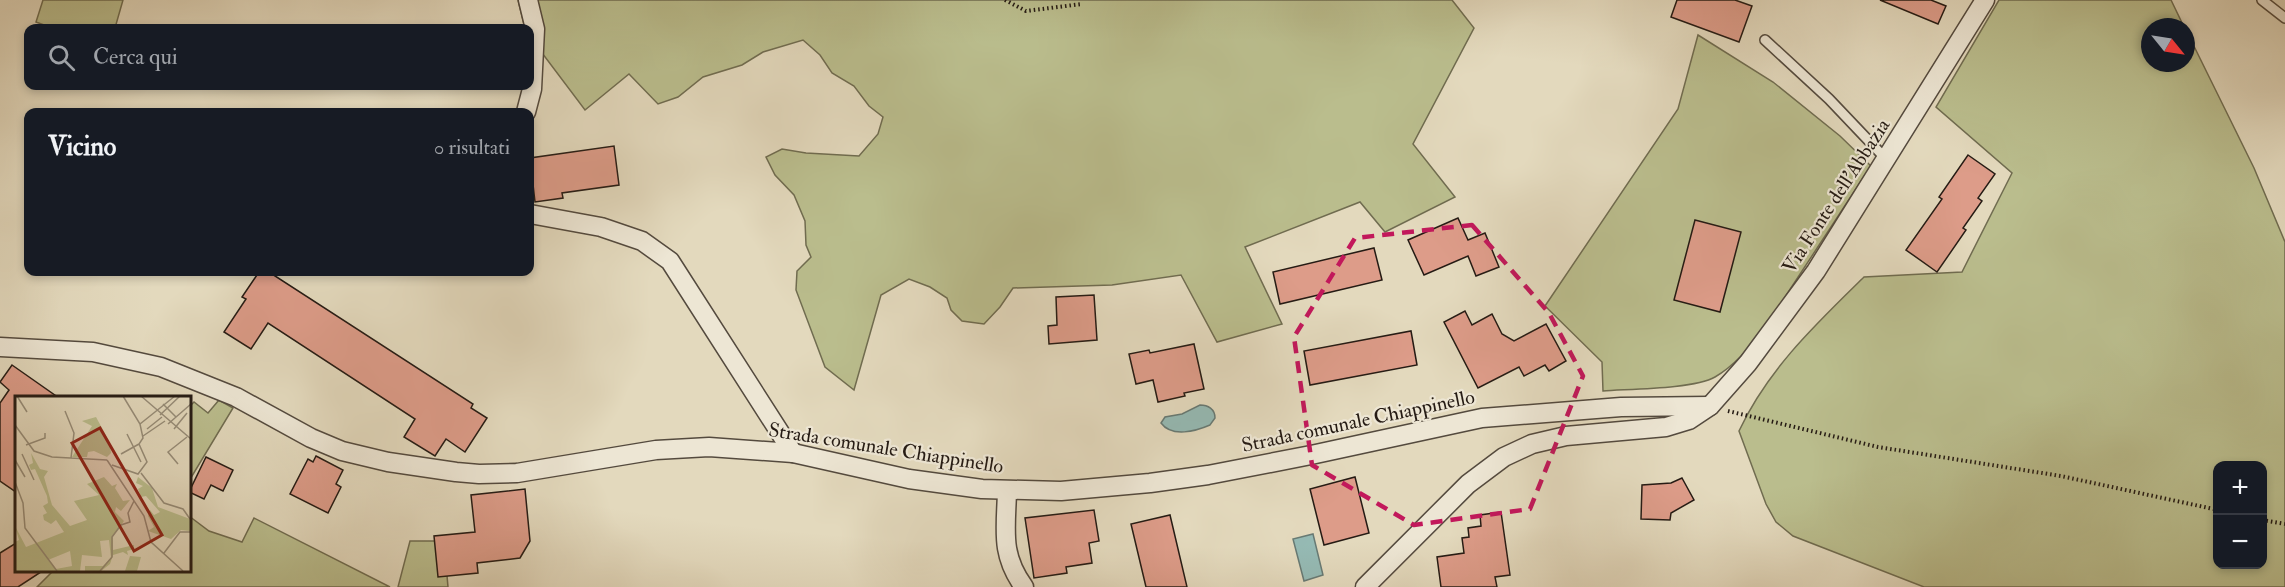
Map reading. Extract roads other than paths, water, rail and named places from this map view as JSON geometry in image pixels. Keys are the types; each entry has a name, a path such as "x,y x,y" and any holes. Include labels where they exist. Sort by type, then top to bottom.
{"street":[{"path":"528,0 534,24"},
{"name":"Via Fonte dell'Abbazia","path":"1365,587 1468,484 1504,456 1532,444 1566,436 1666,427 1689,420 1710,406 1736,378 1799,295 1887,160 1986,0"},
{"path":"534,25 534,49"},
{"path":"527,108 532,90"},
{"path":"534,215 601,227 642,241 670,261 762,408 793,453"},
{"name":"Strada comunale Chiappinello","path":"0,347 93,352 161,366 220,390 303,434 342,451 374,459 456,472 517,473 672,448 709,447 793,453 909,479 1006,491 1099,488 1199,476 1311,455 1482,418 1621,407 1710,406"},
{"path":"1006,491 1008,557 1024,587"}],"lane":[{"path":"2262,0 2285,18"},
{"path":"1765,40 1829,99 1887,160"}],"water":[{"path":"1200,405 1214,412 1215,418 1210,425 1191,431 1178,432 1166,428 1161,423 1165,417 1182,414"},
{"path":"1313,534 1323,575 1304,581 1293,539"}]}
